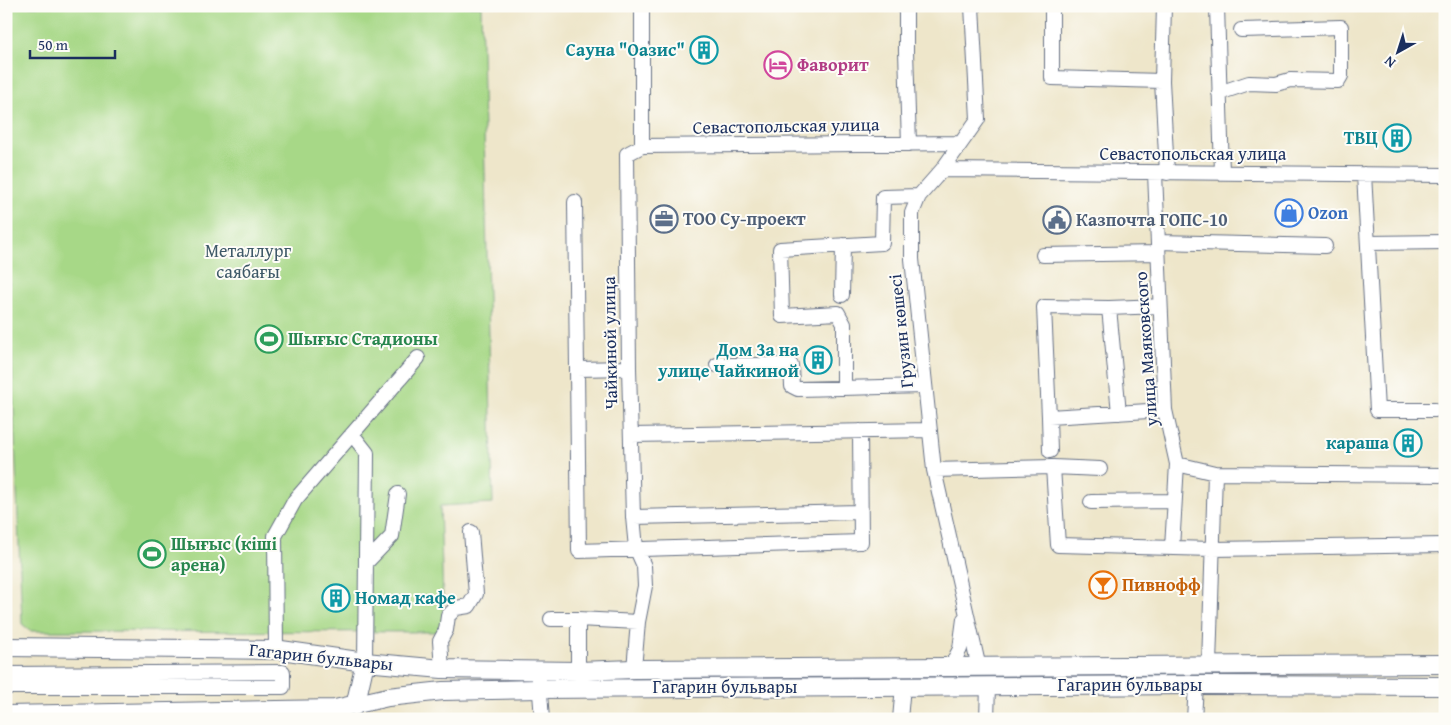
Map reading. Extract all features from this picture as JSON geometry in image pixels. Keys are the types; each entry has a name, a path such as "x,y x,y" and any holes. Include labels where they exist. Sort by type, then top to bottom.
{"main road":[{"name":"Гагарин бульвары","path":"6,647 276,650 365,662 442,669 578,671 634,669 1445,664"},
{"path":"356,712 365,662"},
{"path":"979,668 984,686"},
{"name":"Гагарин бульвары","path":"6,715 150,716 335,710 356,712 388,697 443,691 540,689 1196,685 1445,686"}],"street":[{"path":"642,6 642,146"},
{"path":"906,6 909,144"},
{"name":"Грузин көшесі","path":"972,6 978,118 942,170 919,196 912,213 912,259 934,470 979,668"},
{"path":"1052,6 1052,78 1162,81"},
{"name":"улица Маяковского","path":"1164,6 1158,248 1165,410 1177,464 1172,548"},
{"path":"1217,6 1222,173"},
{"path":"1219,93 1249,83 1276,84 1290,80 1338,81 1341,76 1341,27 1241,30"},
{"name":"Севастопольская улица","path":"642,146 960,143"},
{"name":"Чайкиной улица","path":"634,669 638,622 645,586 644,566 636,548 633,517 632,435 628,368 627,154 642,146"},
{"name":"Севастопольская улица","path":"942,170 1445,175"},
{"path":"1364,174 1377,410 1435,410"},
{"path":"844,388 844,324 838,313 782,316 780,249 882,243 883,197 919,196"},
{"path":"574,202 579,551 861,542 860,431"},
{"path":"1368,243 1445,242"},
{"path":"842,295 843,246"},
{"path":"1043,255 1158,248 1325,246"},
{"path":"1050,451 1044,307 1109,308 1160,306"},
{"path":"1109,308 1119,413"},
{"path":"276,650 275,536 296,500 418,358"},
{"path":"717,365 791,366 792,386 798,389 925,386"},
{"path":"577,369 628,368"},
{"path":"1049,417 1165,410"},
{"path":"632,435 930,430"},
{"path":"352,434 367,452 365,662"},
{"path":"1177,464 1215,473 1445,475"},
{"path":"1053,467 1058,545 1212,549 1445,545"},
{"path":"934,470 1053,467 1100,469"},
{"path":"1209,665 1215,473"},
{"path":"366,563 392,536 398,494"},
{"path":"1090,502 1174,500"},
{"path":"633,517 860,512"},
{"path":"442,669 440,641 446,630 448,616 456,608 469,606 476,594 471,532"},
{"path":"950,668 960,649 965,609"},
{"path":"551,619 638,622"},
{"path":"578,619 578,671"},
{"path":"539,669 542,719"},
{"path":"6,674 283,672 283,687 6,687"},
{"path":"130,673 131,688"},
{"path":"1194,719 1196,685"},
{"path":"900,719 903,686"},
{"path":"984,686 987,719"}],"green space":[{"name":"Металлург саябағы","path":"6,6 481,6 493,503 440,506 444,632 31,631 22,624 6,201"}],"place":[{"name":"Сауна \"Оазис\"","path":"704,50"},
{"name":"Фаворит","path":"778,65"},
{"name":"ТВЦ","path":"1397,138"},
{"name":"Ozon","path":"1289,213"},
{"name":"ТОО Су-проект","path":"664,219"},
{"name":"Казпочта ГОПС-10","path":"1057,220"},
{"name":"Шығыс Стадионы","path":"269,339"},
{"name":"Дом 3а на улице Чайкиной","path":"818,360"},
{"name":"караша","path":"1408,443"},
{"name":"Шығыс (кіші арена)","path":"152,554"},
{"name":"Пивнофф","path":"1103,585"},
{"name":"Номад кафе","path":"336,598"}]}
